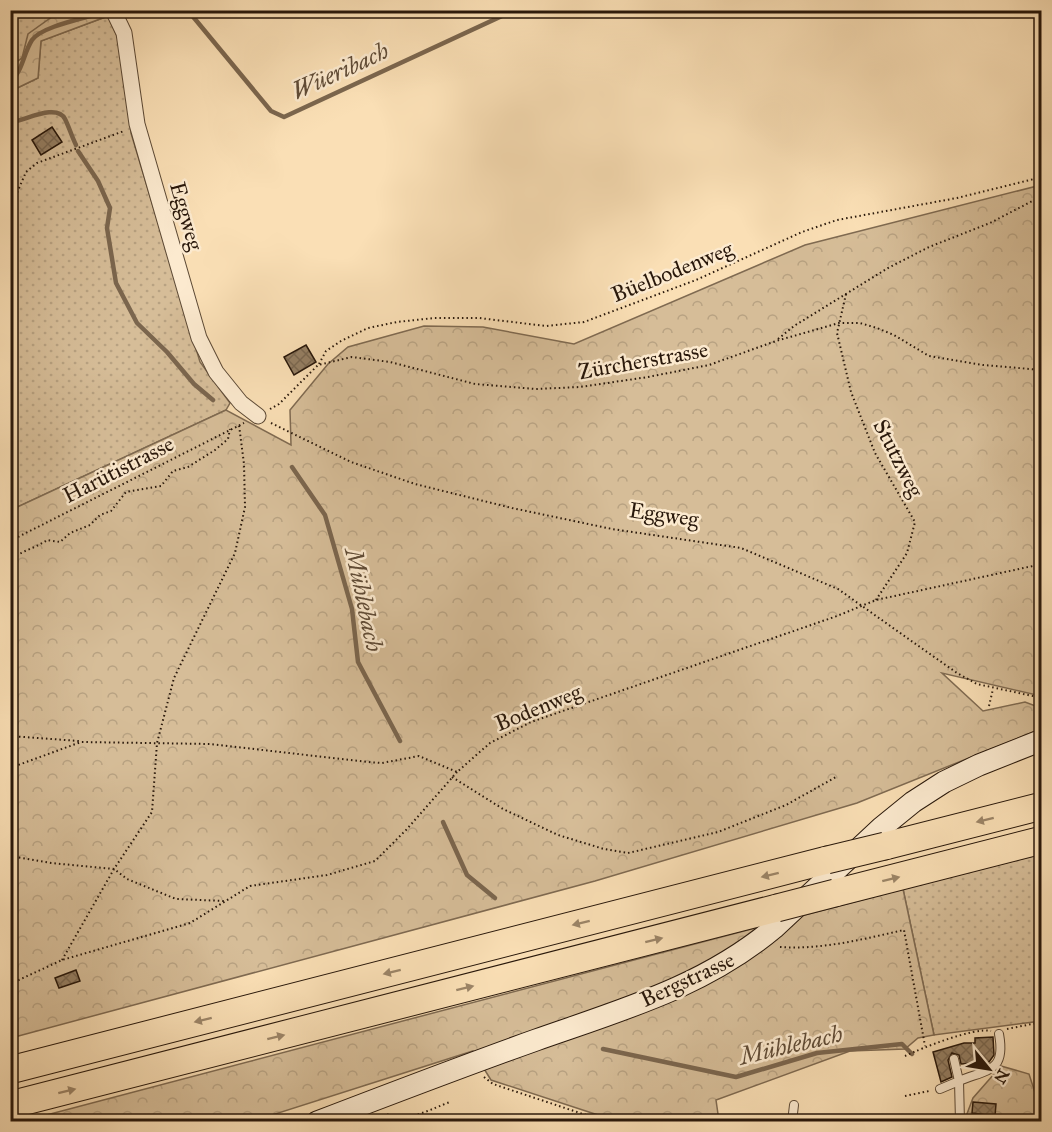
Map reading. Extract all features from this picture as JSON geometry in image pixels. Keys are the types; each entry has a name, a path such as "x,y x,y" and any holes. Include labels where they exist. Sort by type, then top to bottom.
{"highway":[{"path":"10,1070 1041,806"},
{"path":"10,1105 1041,840"}],"street":[{"name":"Eggweg","path":"113,10 124,33 137,124 199,338 207,357 230,392 258,416"},
{"name":"Bergstrasse","path":"317,1122 686,985 712,972 756,944 881,828 913,802 944,782 979,765 1041,740"}],"lane":[{"path":"940,1089 977,1073 989,1071 997,1065 1001,1047 999,1034"},
{"path":"954,1059 959,1081 960,1122"},
{"path":"792,1122 794,1105"}],"path":[{"path":"10,209 26,172 37,163 137,124"},
{"name":"Büelbodenweg","path":"318,365 326,351 341,341 368,328 397,322 435,318 479,318 546,326 584,322 696,280 802,232 837,220 957,198 1041,177"},
{"path":"776,341 794,326 888,268 929,247 990,223 1041,196"},
{"name":"Stutzweg","path":"846,294 837,333 855,402 875,453 915,522 907,553 876,600"},
{"name":"Zürcherstrasse","path":"318,365 352,357 368,358 476,384 535,389 580,387 709,365 776,341 839,323 860,323 894,335 929,356 983,365 1041,370"},
{"path":"258,416 279,404 318,365"},
{"name":"Harütistrasse","path":"10,541 239,425 244,464 245,507 235,553 174,678 157,743"},
{"name":"Eggweg","path":"281,428 351,462 415,484 612,529 741,548 838,589 957,673 977,684 1041,698"},
{"path":"10,562 16,555 40,546 47,540 60,542 70,533 90,525 100,515 111,511 126,492 161,486 173,471 188,467 215,450 228,439 230,429"},
{"name":"Bodenweg","path":"10,984 62,960 190,923 250,886 327,875 375,861 407,829 457,772 490,743 531,722 876,600 1041,564"},
{"path":"989,706 993,688"},
{"path":"10,736 81,742 210,744 382,763 420,756 457,772"},
{"path":"10,768 81,742"},
{"path":"62,960 114,869 152,812 157,743"},
{"path":"452,777 502,810 558,835 604,849 628,853 718,832 786,805 836,777"},
{"path":"10,856 51,863 114,869 127,879 176,899 225,901"},
{"path":"756,944 783,947 828,945 904,930 925,1046"},
{"path":"905,1056 925,1046 976,1030 987,1030 999,1034 1010,1027 1041,1022"},
{"path":"475,1062 483,1077 493,1084 607,1122"},
{"path":"905,1096 940,1089"},
{"path":"378,1098 384,1112 393,1117 408,1117 450,1102"}],"green space":[{"path":"11,11 73,11 56,14 22,58 11,66"},
{"path":"73,11 99,11 108,16 41,41 38,78 11,91 11,66 22,58 28,34 56,14"},
{"path":"108,16 122,47 131,133 200,362 230,403 226,410 11,510 11,91 38,78 41,41"},
{"path":"1041,185 1041,696 942,673 983,711 1025,702 1041,708 1041,729 857,803 595,881 11,1038 11,510 226,410 291,445 290,410 328,364 348,347 424,326 483,327 574,344 805,245"},
{"path":"1041,854 1041,1021 934,1035 903,889"},
{"path":"903,889 934,1035 918,1038 905,1049 850,1051 716,1100 719,1121 608,1121 604,1117 491,1080 473,1051 253,1121 20,1122"},
{"path":"1001,1066 1029,1074 1041,1111 1029,1121 962,1122 973,1098"}],"building":[{"path":"52,127 62,142 41,155 32,140"},
{"path":"306,345 316,362 294,375 284,357"},
{"path":"76,970 80,981 59,988 55,978"},
{"path":"993,1037 994,1055 989,1062 961,1064 959,1055 952,1053 948,1060 952,1077 941,1082 933,1052 964,1043 975,1043 975,1038"},
{"path":"973,1102 996,1104 995,1116 972,1113"}],"waterway":[{"name":"Wüeribach","path":"180,10 190,13 271,111 284,117 515,10"},
{"name":"Wüeribach","path":"10,82 18,73 29,45 37,35 52,27 97,14"},
{"name":"Wüeribach","path":"12,122 48,112 61,114 76,145"},
{"name":"Mühlebach","path":"78,151 98,181 110,208 107,228 116,283 137,323 167,352 194,384 213,400"},
{"name":"Mühlebach","path":"292,467 325,515 352,609 358,662 400,741"},
{"name":"Mühlebach","path":"443,822 467,875 495,898"},
{"name":"Mühlebach","path":"603,1049 736,1077 817,1053 902,1044 912,1054"}]}
